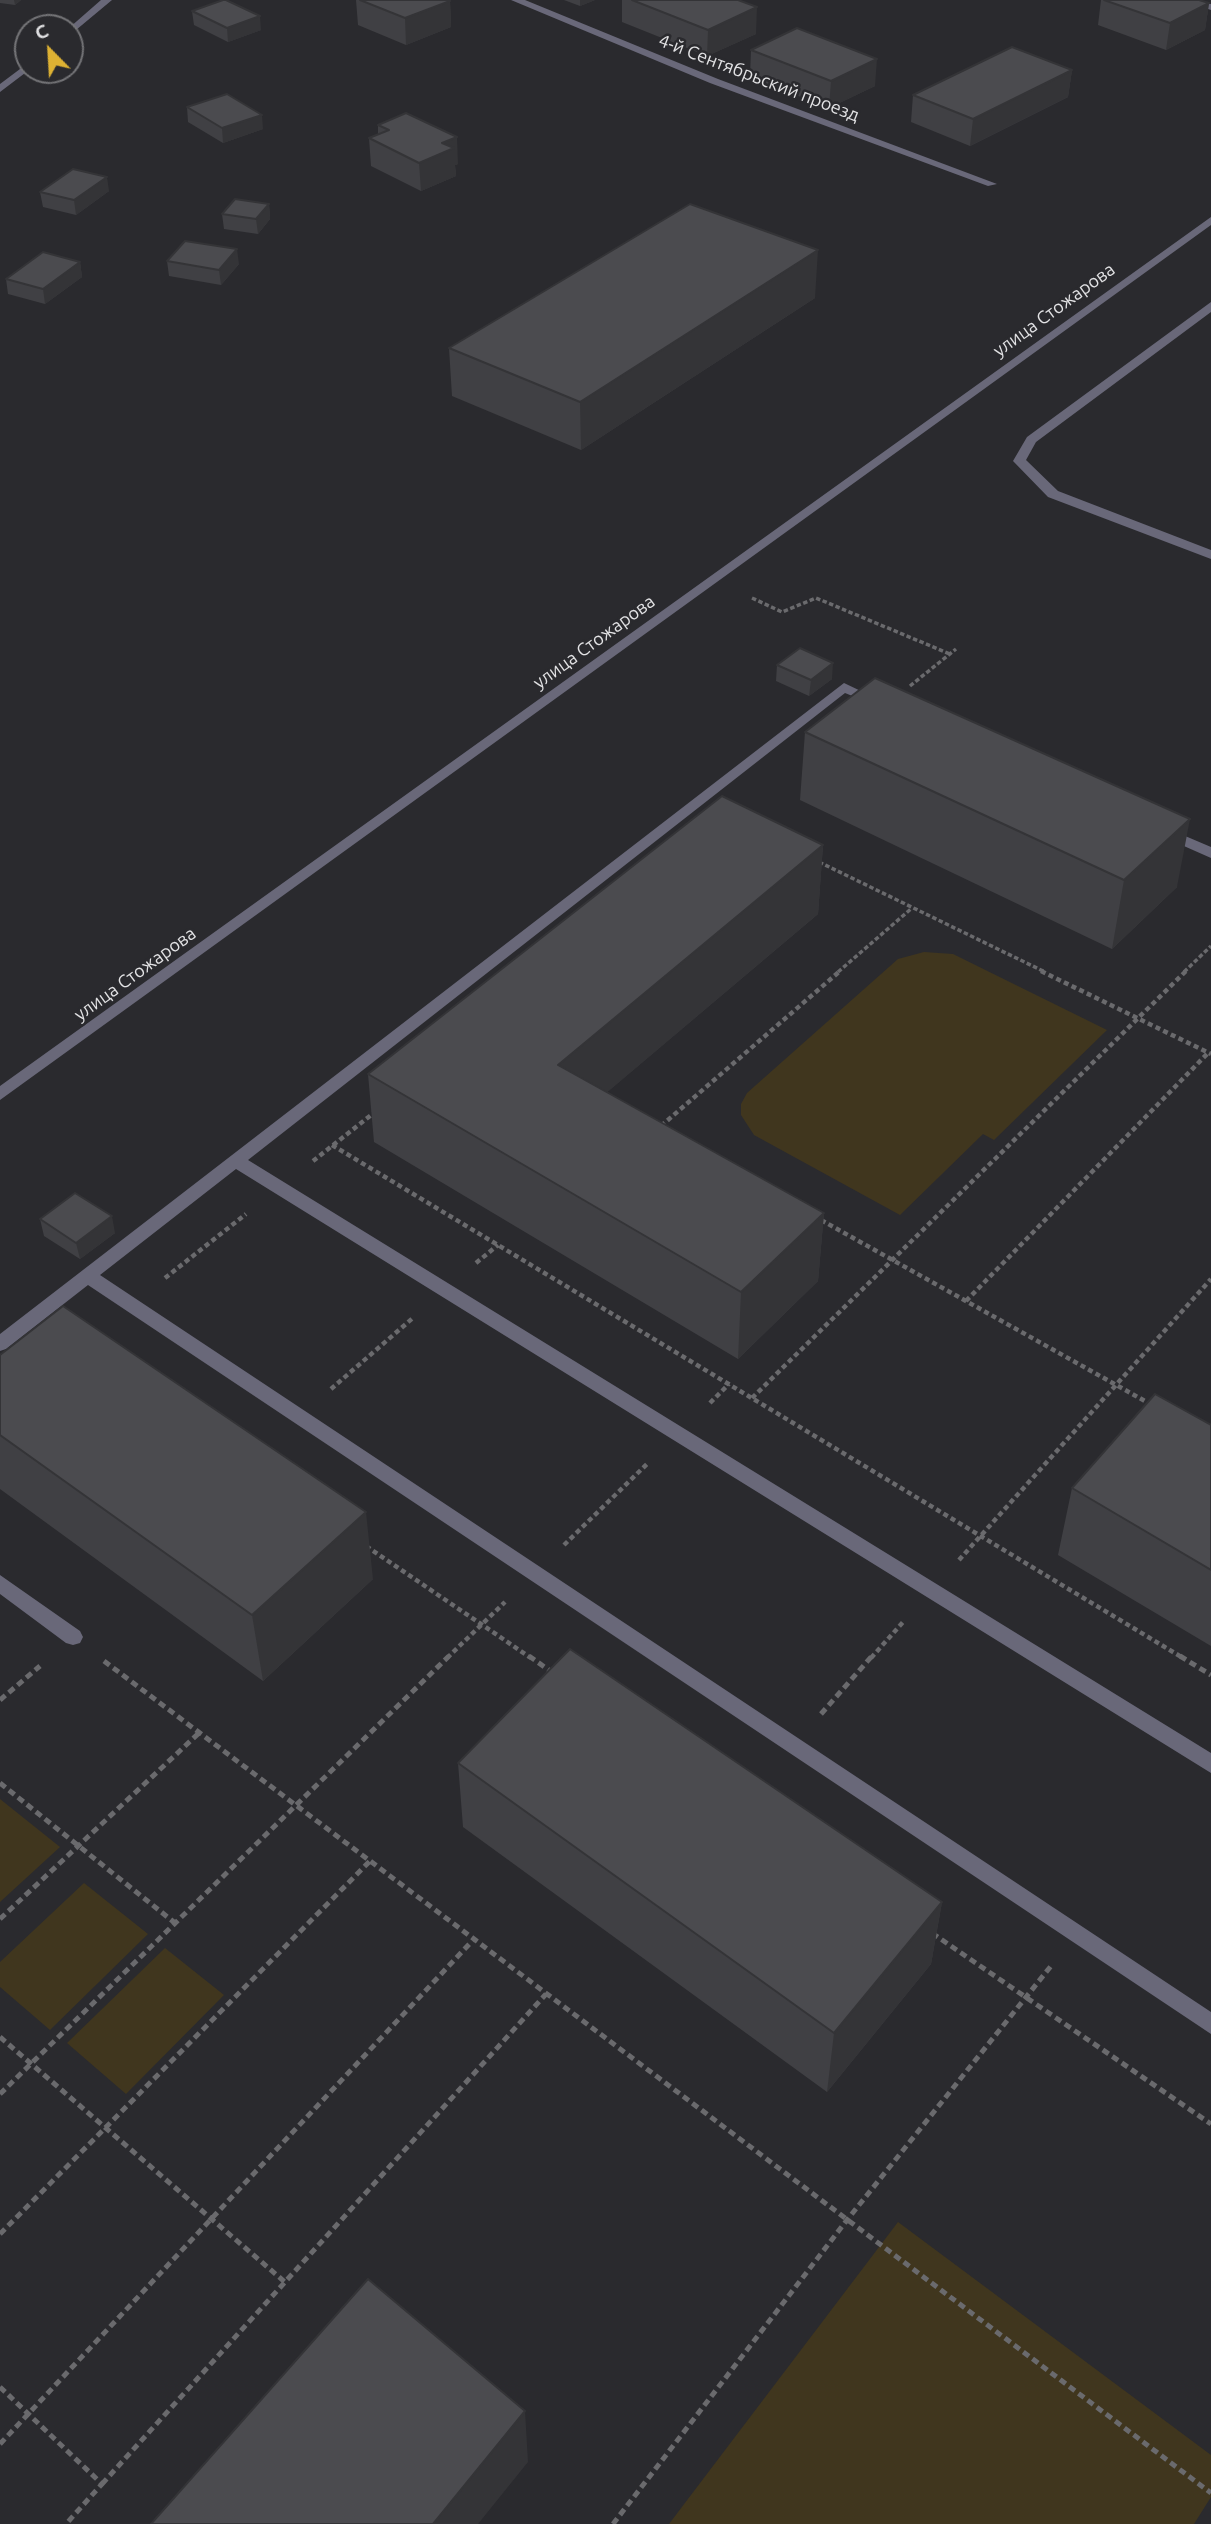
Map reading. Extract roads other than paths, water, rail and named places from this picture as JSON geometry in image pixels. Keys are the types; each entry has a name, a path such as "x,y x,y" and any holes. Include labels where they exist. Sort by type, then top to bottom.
{"street":[{"path":"84,20 107,0"},
{"name":"4-й Сентябрьский проезд","path":"516,0 714,81 992,184"},
{"path":"1190,0 1211,7"},
{"path":"0,89 14,78"},
{"name":"улица Стожарова","path":"0,1094 1211,220"},
{"path":"1211,306 1031,440 1019,461 1053,494 1211,555"},
{"path":"0,1344 844,687 885,706"},
{"path":"1150,825 1211,853"},
{"path":"236,1161 1211,1764"},
{"path":"88,1276 1211,2024"},
{"path":"0,1583 73,1637"}]}
